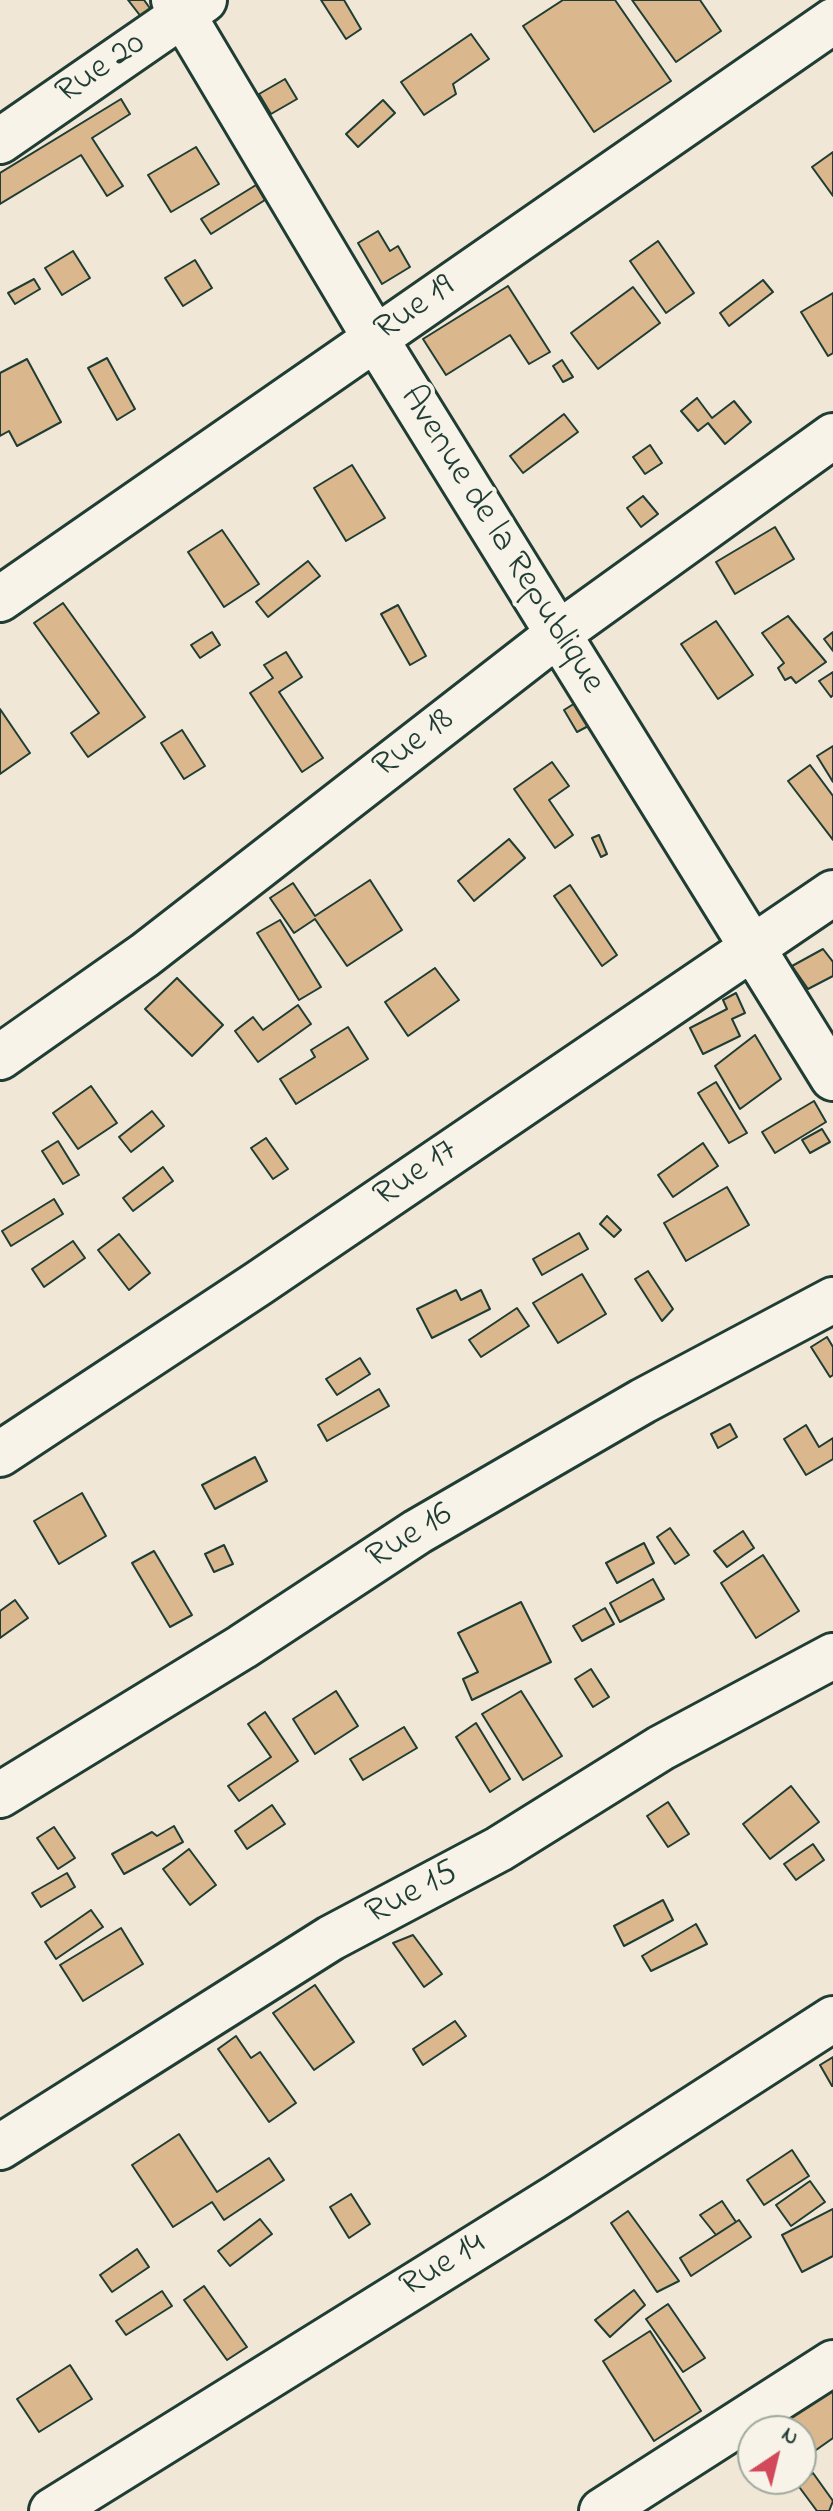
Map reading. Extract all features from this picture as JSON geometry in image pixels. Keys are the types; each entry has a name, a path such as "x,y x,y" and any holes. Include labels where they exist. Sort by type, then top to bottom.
{"street":[{"name":"Rue 20","path":"0,141 187,5"},
{"name":"Avenue de la Republique","path":"187,5 375,338 833,1078"},
{"name":"Rue 19","path":"0,599 833,21"},
{"name":"Rue 18","path":"0,1057 145,955 558,634 833,436"},
{"name":"Rue 17","path":"0,1454 753,950 833,893"},
{"name":"Rue 16","path":"0,1795 242,1647 431,1524 643,1401 833,1300"},
{"name":"Rue 15","path":"0,2147 331,1938 499,1849 661,1748 833,1656"},
{"name":"Rue 14","path":"52,2511 557,2197 833,2019"},
{"path":"602,2511 833,2363"}],"building":[{"path":"128,0 144,0 152,11 142,18"},
{"path":"321,0 344,0 361,29 346,39"},
{"path":"563,0 615,0 671,81 594,132 523,26"},
{"path":"632,0 700,0 721,31 676,62"},
{"path":"471,34 489,59 453,84 456,94 424,115 401,82"},
{"path":"285,79 297,99 271,114 259,94"},
{"path":"121,99 130,114 92,138 123,186 107,196 81,155 0,204 0,173"},
{"path":"383,100 395,113 358,147 346,134"},
{"path":"196,147 219,184 171,212 148,175"},
{"path":"833,152 833,196 812,167"},
{"path":"256,185 265,200 211,234 201,219"},
{"path":"378,231 390,251 398,246 410,267 382,284 358,243"},
{"path":"658,241 694,293 666,313 630,261"},
{"path":"73,251 90,278 62,295 45,268"},
{"path":"195,260 212,288 183,306 165,278"},
{"path":"34,279 40,289 15,304 8,293"},
{"path":"763,280 773,292 729,326 720,313"},
{"path":"508,286 550,352 529,364 510,335 446,375 423,339"},
{"path":"633,287 660,323 598,369 571,333"},
{"path":"833,293 833,353 828,356 801,312"},
{"path":"107,358 135,409 117,420 88,368"},
{"path":"27,359 61,422 17,446 9,431 0,436 0,373"},
{"path":"562,360 573,377 563,382 553,366"},
{"path":"697,398 712,418 734,401 751,422 725,444 708,423 698,431 681,411"},
{"path":"564,414 578,432 523,473 510,456"},
{"path":"650,445 662,463 645,474 633,457"},
{"path":"352,465 385,518 346,541 314,488"},
{"path":"643,496 658,514 641,527 627,508"},
{"path":"775,527 794,559 735,594 716,562"},
{"path":"222,530 259,584 224,607 188,552"},
{"path":"308,561 320,576 268,617 256,602"},
{"path":"63,603 145,717 88,757 71,733 99,713 34,623"},
{"path":"398,605 426,656 410,665 381,614"},
{"path":"788,616 826,662 796,683 791,677 785,680 778,668 784,663 762,633"},
{"path":"716,621 753,675 718,699 681,644"},
{"path":"212,632 220,645 200,658 191,645"},
{"path":"833,632 833,651 824,639"},
{"path":"286,652 302,677 279,692 323,758 302,772 250,693 273,678 264,665"},
{"path":"833,672 833,695 831,697 819,681"},
{"path":"580,700 594,723 577,732 564,710"},
{"path":"0,709 30,753 0,774"},
{"path":"182,730 205,766 184,779 161,743"},
{"path":"833,746 833,782 817,756"},
{"path":"552,762 569,786 549,800 573,835 555,848 514,789"},
{"path":"810,765 833,796 833,840 788,781"},
{"path":"599,835 607,854 601,857 592,838"},
{"path":"509,839 525,858 474,901 458,881"},
{"path":"370,880 402,930 347,966 315,919 294,933 270,898 293,883 315,916"},
{"path":"570,885 617,955 602,966 554,896"},
{"path":"280,920 321,987 299,1000 257,933"},
{"path":"823,949 833,962 833,976 808,989 792,966"},
{"path":"435,968 459,1000 408,1036 385,1002"},
{"path":"177,978 223,1025 192,1056 145,1009"},
{"path":"736,993 745,1013 732,1019 740,1036 703,1054 690,1028 727,1009 723,1000"},
{"path":"298,1005 311,1024 258,1062 235,1031 253,1017 263,1030"},
{"path":"348,1027 368,1059 296,1104 280,1079 315,1057 311,1050"},
{"path":"755,1035 781,1079 740,1109 715,1066"},
{"path":"716,1082 747,1133 729,1143 698,1093"},
{"path":"91,1086 117,1123 78,1149 53,1113"},
{"path":"814,1101 826,1122 775,1153 762,1132"},
{"path":"152,1111 164,1126 131,1152 119,1137"},
{"path":"822,1129 830,1142 810,1153 802,1140"},
{"path":"266,1138 288,1169 273,1179 251,1148"},
{"path":"58,1141 79,1175 63,1184 42,1151"},
{"path":"703,1143 718,1166 673,1197 658,1175"},
{"path":"163,1167 173,1181 133,1211 123,1198"},
{"path":"727,1187 749,1225 686,1261 664,1223"},
{"path":"54,1199 63,1214 11,1246 2,1231"},
{"path":"607,1216 621,1230 614,1237 600,1224"},
{"path":"579,1233 588,1249 542,1275 533,1259"},
{"path":"119,1234 150,1273 129,1290 98,1250"},
{"path":"73,1241 85,1258 44,1287 32,1269"},
{"path":"648,1271 673,1309 662,1321 635,1279"},
{"path":"582,1274 606,1314 558,1343 533,1303"},
{"path":"456,1290 461,1300 481,1290 490,1309 432,1338 417,1309"},
{"path":"517,1308 529,1326 481,1357 469,1340"},
{"path":"827,1337 833,1347 833,1375 830,1377 811,1347"},
{"path":"360,1358 370,1374 337,1395 326,1379"},
{"path":"379,1389 389,1406 327,1441 318,1425"},
{"path":"730,1424 737,1437 718,1448 711,1434"},
{"path":"806,1425 819,1447 833,1438 833,1459 806,1475 784,1439"},
{"path":"255,1457 267,1481 215,1509 202,1485"},
{"path":"82,1493 106,1536 59,1564 34,1521"},
{"path":"670,1528 689,1555 675,1564 657,1537"},
{"path":"743,1531 754,1548 727,1567 714,1551"},
{"path":"644,1543 654,1563 617,1583 606,1563"},
{"path":"224,1545 233,1564 214,1572 205,1554"},
{"path":"154,1551 192,1615 170,1627 132,1563"},
{"path":"763,1555 799,1611 756,1638 721,1583"},
{"path":"653,1579 664,1599 620,1622 610,1603"},
{"path":"15,1600 28,1618 0,1638 0,1611"},
{"path":"521,1602 551,1662 472,1700 463,1679 478,1672 458,1633"},
{"path":"605,1608 614,1624 582,1641 573,1626"},
{"path":"591,1669 609,1697 593,1707 575,1679"},
{"path":"336,1691 358,1726 315,1754 293,1719"},
{"path":"521,1691 562,1756 523,1780 482,1714"},
{"path":"265,1712 298,1761 239,1801 228,1786 271,1757 248,1724"},
{"path":"476,1723 510,1779 490,1792 456,1737"},
{"path":"404,1727 417,1748 363,1780 350,1759"},
{"path":"791,1786 819,1822 770,1859 743,1824"},
{"path":"668,1802 689,1834 668,1847 647,1816"},
{"path":"272,1805 285,1824 247,1849 235,1831"},
{"path":"174,1826 183,1842 124,1874 112,1854 152,1832 157,1836"},
{"path":"54,1827 75,1858 58,1869 37,1838"},
{"path":"813,1844 824,1860 796,1880 784,1864"},
{"path":"189,1849 216,1885 190,1905 163,1869"},
{"path":"67,1873 75,1887 41,1907 32,1893"},
{"path":"663,1900 673,1920 624,1946 614,1926"},
{"path":"91,1910 103,1927 56,1959 45,1942"},
{"path":"696,1924 707,1944 651,1971 642,1956"},
{"path":"121,1928 143,1964 83,2001 60,1965"},
{"path":"413,1935 442,1974 424,1987 393,1943"},
{"path":"315,1985 354,2042 314,2070 273,2013"},
{"path":"455,2021 466,2036 423,2065 413,2049"},
{"path":"236,2036 251,2058 260,2052 296,2103 269,2122 218,2049"},
{"path":"833,2057 833,2086 832,2086 820,2065"},
{"path":"179,2134 217,2192 269,2158 284,2180 224,2220 212,2202 173,2227 132,2165"},
{"path":"792,2150 809,2176 764,2205 747,2180"},
{"path":"810,2181 825,2202 791,2226 776,2205"},
{"path":"351,2194 370,2224 349,2238 330,2207"},
{"path":"722,2201 736,2222 716,2235 700,2215"},
{"path":"833,2209 833,2256 802,2272 782,2235"},
{"path":"628,2211 679,2281 657,2292 611,2223"},
{"path":"260,2219 272,2234 230,2266 218,2251"},
{"path":"739,2220 751,2237 691,2276 680,2258"},
{"path":"137,2249 149,2267 112,2292 100,2275"},
{"path":"204,2286 247,2347 227,2360 184,2300"},
{"path":"634,2290 645,2305 610,2337 595,2320"},
{"path":"162,2291 172,2306 126,2335 116,2321"},
{"path":"668,2304 705,2358 683,2372 646,2319"},
{"path":"650,2331 701,2411 654,2441 603,2361"},
{"path":"70,2365 92,2399 39,2432 17,2399"},
{"path":"833,2383 833,2438 817,2449 817,2415 789,2415"},
{"path":"817,2479 833,2501 829,2511 817,2511 805,2495 817,2495"}]}
